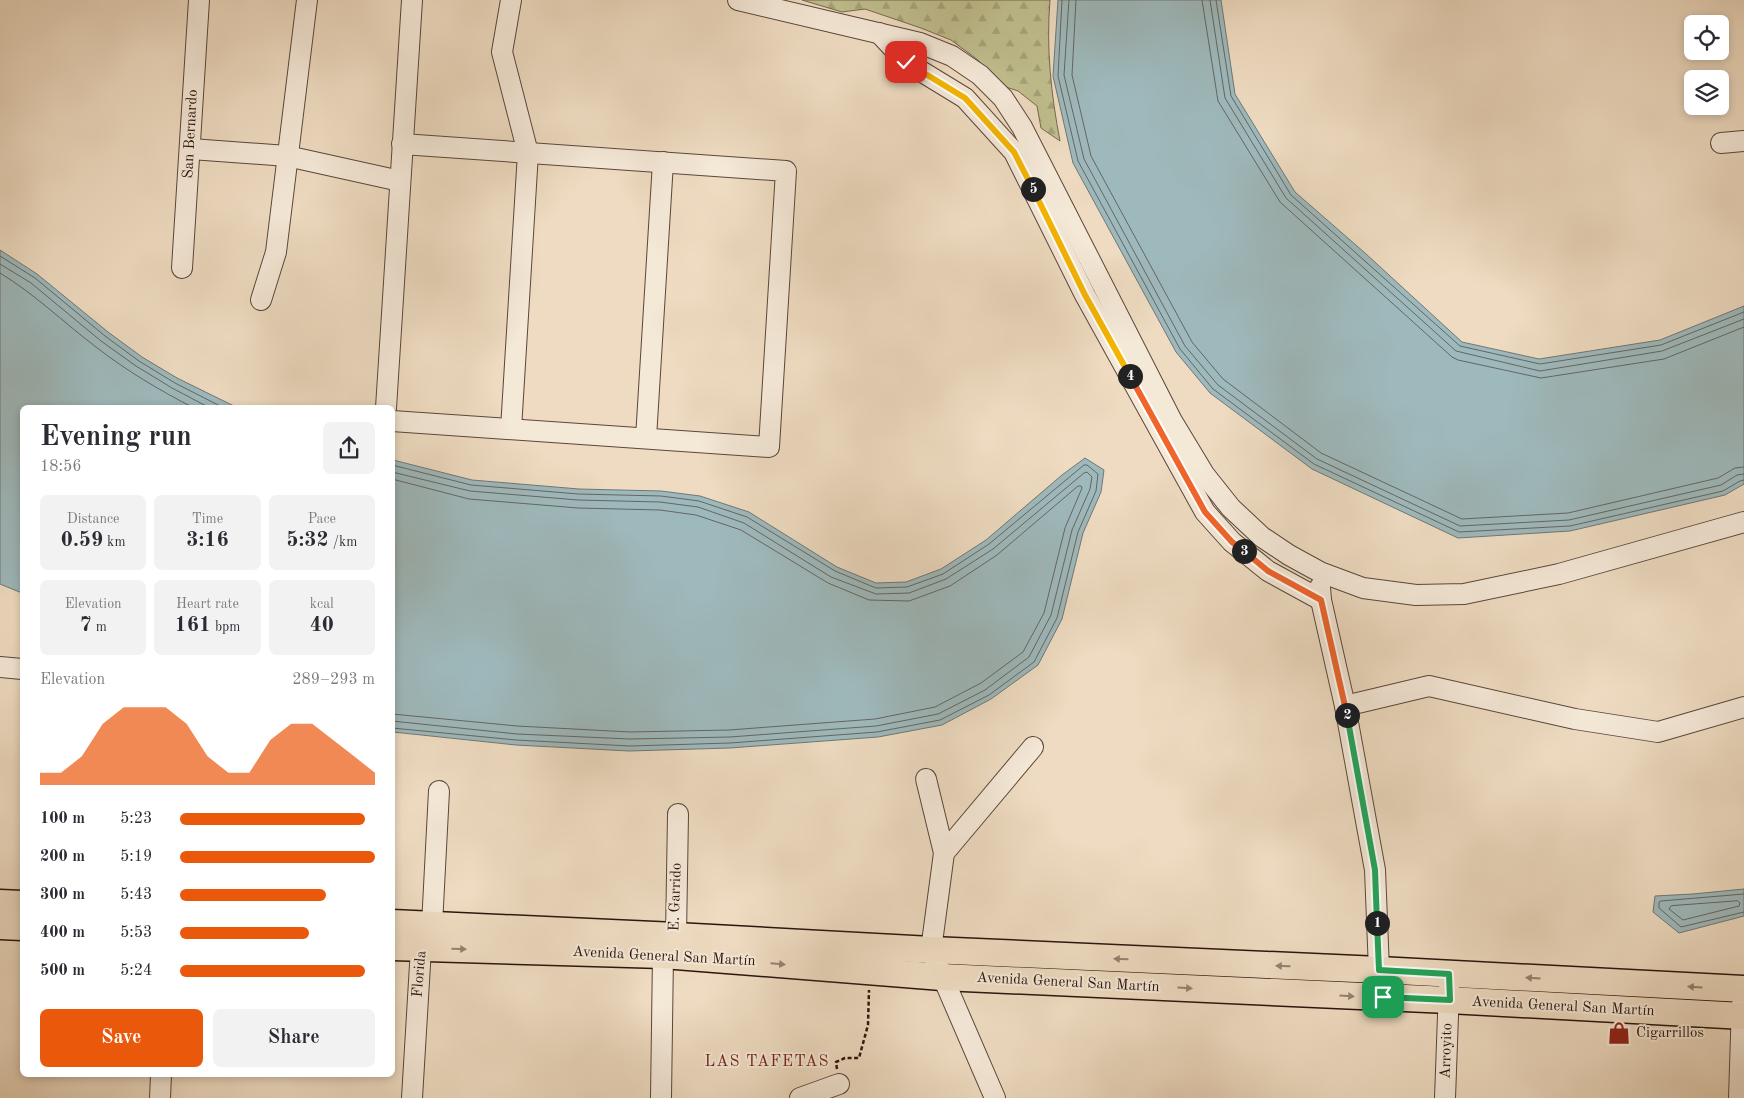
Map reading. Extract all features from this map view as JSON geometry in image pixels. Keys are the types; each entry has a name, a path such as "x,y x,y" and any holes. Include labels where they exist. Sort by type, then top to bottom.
{"main road":[{"path":"0,903 20,904"},
{"name":"Avenida General San Martín","path":"395,923 670,945 870,971 942,977 1450,1000 1743,1016"},
{"path":"0,926 20,927"},
{"name":"Avenida General San Martín","path":"395,947 670,945 931,950 1744,989"}],"street":[{"name":"San Bernardo","path":"182,268 199,0"},
{"path":"261,300 276,252 307,0"},
{"path":"386,405 412,0"},
{"path":"511,0 502,52 528,153 511,429"},
{"path":"738,0 920,43 952,56 980,75 1003,98 1022,128 1172,421 1204,474 1231,508 1262,537 1320,572 1364,588 1416,596 1464,594 1559,574 1744,522"},
{"path":"879,33 906,62 965,98 1014,152 1085,295 1205,512 1232,542 1268,571 1321,600"},
{"path":"1721,143 1744,141"},
{"path":"395,421 769,447 786,171 402,144"},
{"path":"191,149 287,156 400,181"},
{"path":"646,438 662,162"},
{"path":"1320,572 1321,600 1345,706 1375,870 1379,970"},
{"path":"0,668 20,669"},
{"path":"1345,706 1429,686 1575,719 1658,732 1744,707"},
{"path":"944,853 1033,747"},
{"path":"926,779 944,853 931,950 995,1098"},
{"name":"Florida","path":"412,1098 420,948 432,925 439,791"},
{"name":"E. Garrido","path":"661,1098 678,814"},
{"name":"Arroyito","path":"1446,1098 1450,1000 1449,974"},
{"path":"1738,1098 1744,989"},
{"path":"160,1098 161,1077"},
{"path":"800,1098 839,1084"}],"path":[{"path":"839,1084 836,1062 845,1058 859,1058 868,1025 870,971"}],"green space":[{"path":"802,0 1050,0 1050,71 1060,141 1041,128 1037,106 1018,91 997,84 978,60 951,40 865,9 842,12"}],"water":[{"path":"1058,0 1221,0 1235,94 1295,192 1462,342 1539,359 1660,340 1744,306 1744,484 1725,495 1570,531 1458,538 1312,469 1210,393 1176,352 1073,163 1053,76"},
{"path":"0,250 37,274 142,357 177,378 232,405 20,405 20,592 0,584"},
{"path":"1085,458 1104,470 1101,492 1083,533 1062,619 1038,665 991,699 942,725 878,737 730,748 629,751 516,745 395,732 395,461 472,480 579,489 661,491 700,496 749,512 837,567 876,583 906,582 941,569 986,540 1062,475"},
{"path":"1744,889 1744,916 1679,933 1653,912 1655,896"}],"place":[{"name":"Cigarrillos","path":"1619,1033"}],"district":[{"name":"LAS TAFETAS","path":"767,1062"}],"route":[{"path":"906,62 965,98 1014,152 1085,295 1205,512 1232,542 1268,571 1321,600 1345,706 1375,870 1379,970 1449,974 1450,1000 1383,997"}]}
